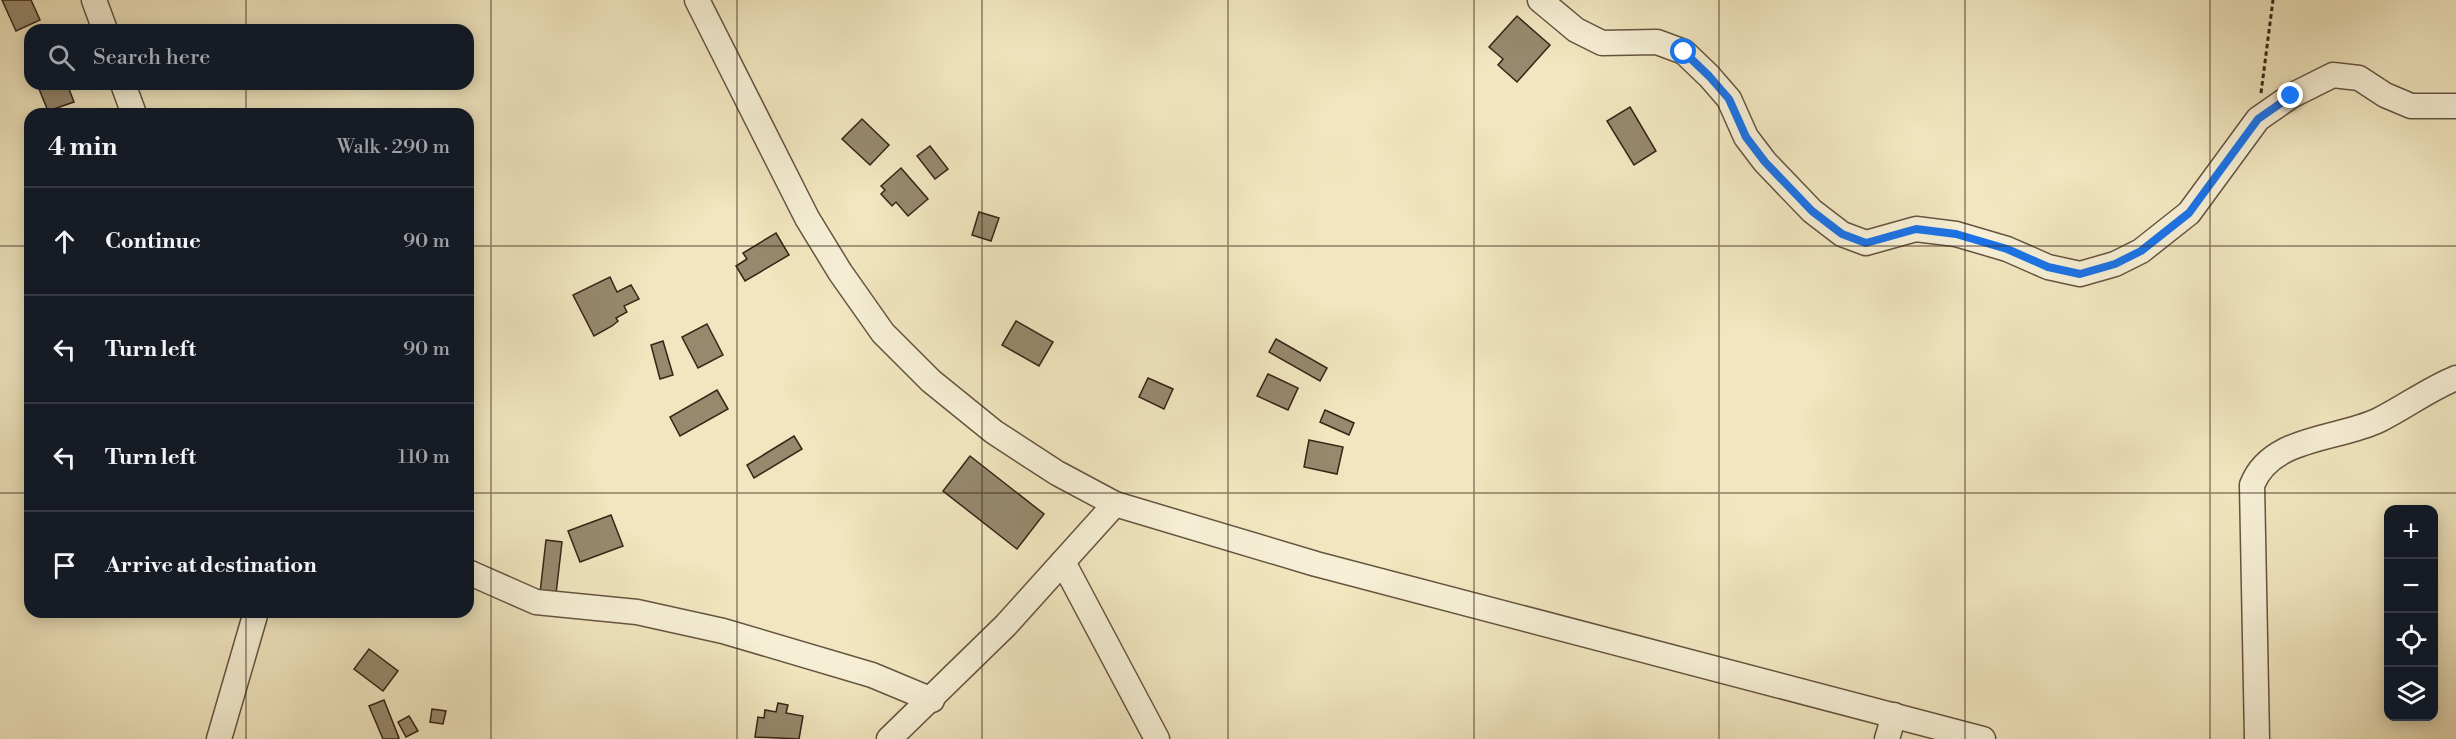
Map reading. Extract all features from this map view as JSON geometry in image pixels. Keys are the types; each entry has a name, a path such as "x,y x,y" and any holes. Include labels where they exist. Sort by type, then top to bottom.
{"street":[{"path":"94,0 103,24"},
{"path":"1540,0 1576,30 1602,43 1657,42 1684,52 1729,99 1746,137 1791,189 1812,211 1842,234 1866,243 1916,229 1956,234 2007,249 2048,267 2080,274 2115,264 2141,251 2189,213 2258,119 2291,96 2333,75 2359,78 2385,95 2411,106 2456,106"},
{"path":"700,1 807,218 840,272 884,333 931,381 994,432 1057,473 1115,504 1316,564 1983,739"},
{"path":"125,90 132,108"},
{"path":"2257,739 2252,485 2257,473 2266,462 2284,451 2376,421 2439,385 2456,378"},
{"path":"889,739 932,700 1006,626 1115,504"},
{"path":"1063,562 1157,739"},
{"path":"474,575 536,602 637,612 723,631 872,675 932,700"},
{"path":"219,739 253,618"},
{"path":"1887,739 1894,715"}],"path":[{"path":"2258,119 2273,0"}],"building":[{"path":"2,0 31,0 40,20 24,24 24,27 16,31"},
{"path":"1517,16 1550,45 1517,82 1498,65 1503,59 1489,47"},
{"path":"39,90 69,90 74,102 57,108 47,108"},
{"path":"1630,107 1656,151 1634,165 1607,121"},
{"path":"862,119 889,145 870,165 842,139"},
{"path":"930,146 948,169 935,179 917,156"},
{"path":"901,168 928,199 908,216 896,202 892,206 881,194 885,190 881,186"},
{"path":"979,212 999,218 991,241 972,235"},
{"path":"776,233 789,255 745,281 736,266 747,259 743,253"},
{"path":"610,277 617,292 631,285 639,299 624,306 627,312 616,318 618,321 594,336 573,295"},
{"path":"1016,321 1053,342 1039,366 1002,345"},
{"path":"707,324 723,355 698,368 682,337"},
{"path":"1276,339 1327,368 1320,381 1269,352"},
{"path":"663,341 673,375 660,379 651,345"},
{"path":"1268,374 1298,388 1288,410 1257,396"},
{"path":"1148,378 1173,389 1164,409 1139,397"},
{"path":"717,390 728,409 680,436 670,417"},
{"path":"1325,410 1354,423 1349,435 1320,422"},
{"path":"794,436 802,449 754,478 747,465"},
{"path":"1309,440 1343,447 1337,474 1304,467"},
{"path":"970,456 1044,514 1017,549 943,491"},
{"path":"611,515 623,546 580,562 568,531"},
{"path":"546,540 562,542 556,594 540,593"},
{"path":"369,649 398,671 383,691 354,669"},
{"path":"384,700 399,738 397,739 383,739 369,706"},
{"path":"778,703 788,705 786,713 803,716 799,739 755,737 758,717 764,718 765,710 776,712"},
{"path":"432,709 446,711 443,724 430,722"},
{"path":"409,716 418,731 406,737 398,722"}],"route":[{"path":"1684,52 1729,99 1746,137 1765,162 1812,211 1842,234 1866,243 1916,229 1956,234 2007,249 2048,267 2080,274 2115,264 2141,251 2189,213 2221,166 2258,119 2291,96"}]}
